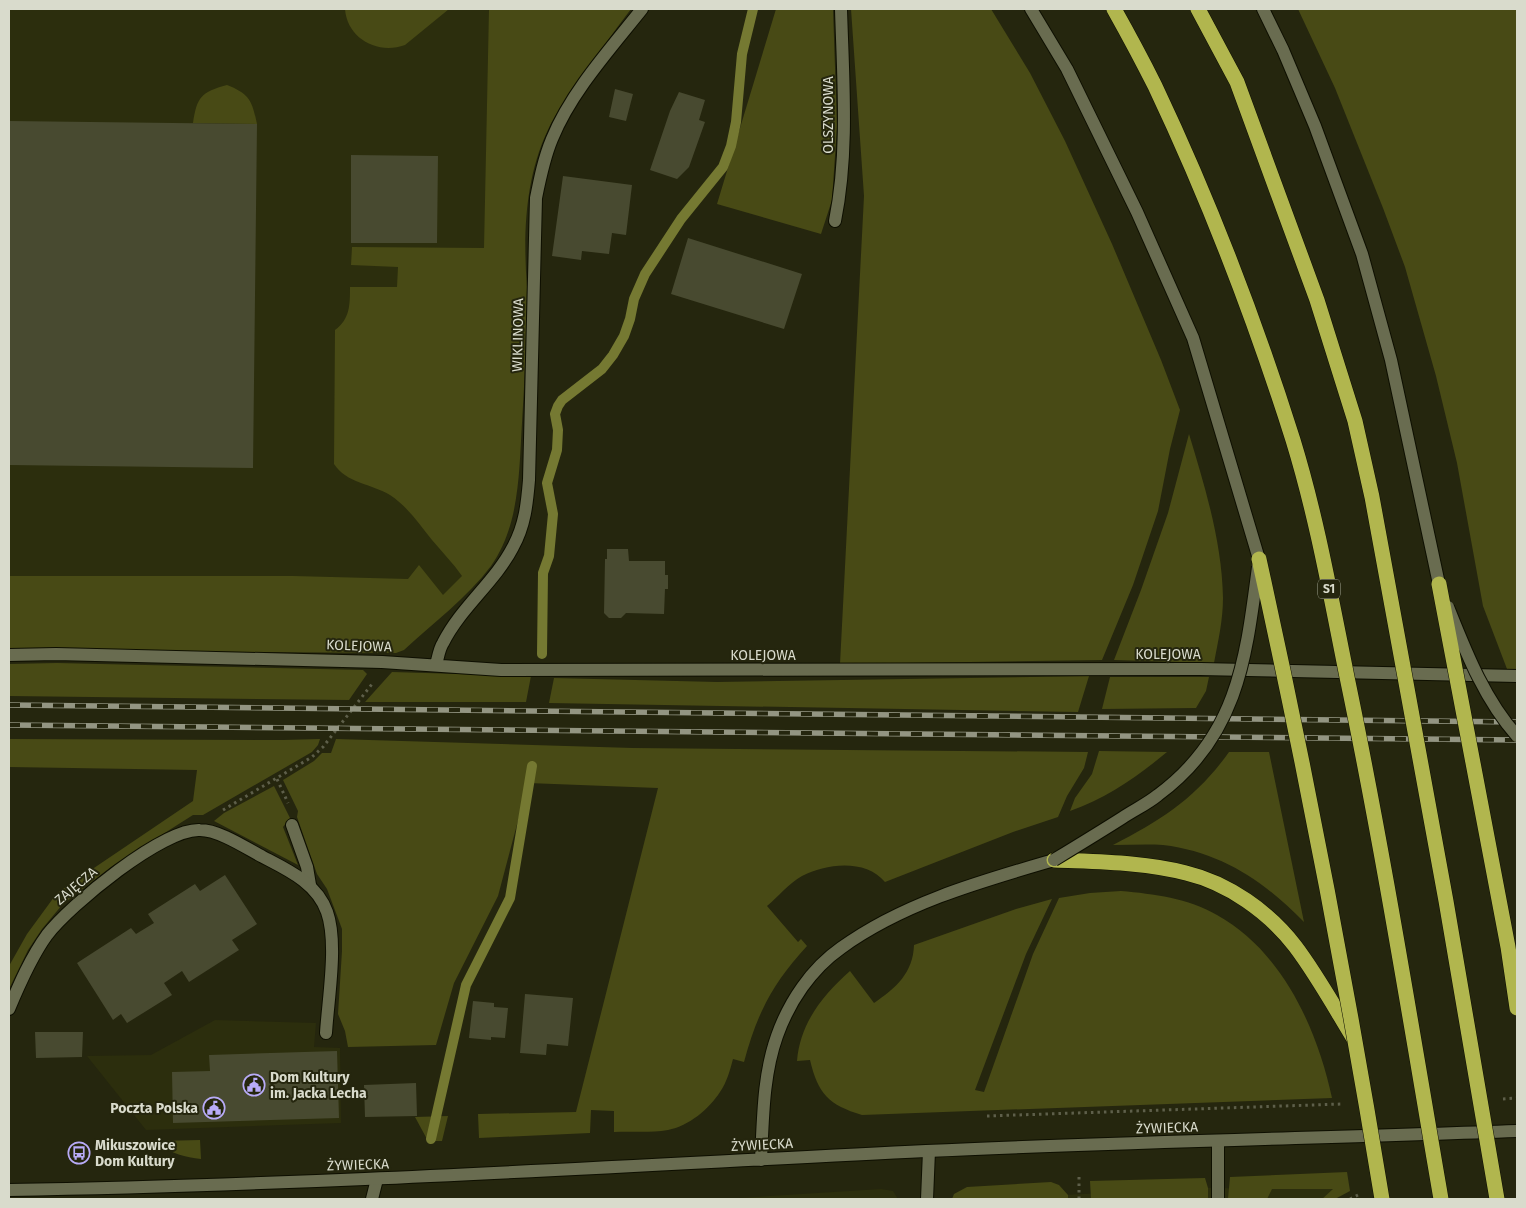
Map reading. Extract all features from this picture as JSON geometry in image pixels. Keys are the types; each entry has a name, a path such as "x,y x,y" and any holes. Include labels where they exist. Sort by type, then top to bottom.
{"highway":[{"name":"S1","path":"1114,9 1154,85 1200,189 1245,301 1293,442 1311,508 1359,737 1441,1199"},
{"path":"1198,9 1237,82 1317,300 1355,421 1373,507 1441,872 1497,1199"},
{"path":"1259,559 1322,859 1356,1042 1382,1199"},
{"path":"1439,584 1506,938 1517,1008"},
{"path":"1054,860 1161,867 1188,873 1216,883 1242,898 1260,911 1294,945 1356,1042"}],"main road":[{"name":"WIKLINOWA","path":"436,665 442,644 453,627 498,570 513,547 521,530 526,511 529,480 536,198 542,168 552,139 565,113 586,82 642,9"},
{"name":"OLSZYNOWA","path":"834,221 840,193 844,124 841,9"},
{"path":"761,1160 766,1083 777,1037 791,1004 821,965 840,948 920,905 1008,873 1054,860 1157,796 1180,778 1202,754 1218,731 1228,710 1241,670 1259,559 1193,338 1138,212 1067,69 1031,9"},
{"path":"1263,9 1283,50 1315,126 1362,254 1391,360 1439,584 1468,658 1490,701 1517,736"},
{"name":"KOLEJOWA","path":"9,656 56,654 382,662 501,670 1200,669 1517,676"},
{"path":"292,825 307,866 310,885"},
{"name":"ZAJĘCZA","path":"9,1009 26,971 46,936 65,913 123,867 172,836 188,830 203,830 250,850 290,871 310,885 320,898 327,912 333,946 326,1033"},
{"name":"ŻYWIECKA","path":"9,1190 178,1187 377,1179 929,1151 1517,1131"},
{"path":"1218,1141 1218,1199"},
{"path":"927,1199 929,1151"},
{"path":"372,1199 377,1179"}],"path":[{"path":"203,830 214,815 312,757 323,747 376,679 382,662"},
{"path":"1498,1099 1517,1098"},
{"path":"987,1116 1350,1104"},
{"path":"1079,1175 1079,1199"}],"shaded area":[{"path":"9,9 628,9 543,130 525,187 489,555 394,647 9,644"},
{"path":"345,9 449,9 405,45 384,48 365,42 357,36 347,19"},
{"path":"489,9 631,9 559,110 547,132 534,169 527,208 525,248 527,287 526,338 519,479 508,533 501,550 491,566 482,578 449,610 404,650 396,653 9,650 9,576 293,576 408,579 419,565 443,595 462,576 402,505 383,491 345,475 334,464 335,330 344,321 348,311 350,287 397,287 398,267 351,265 352,247 484,248"},
{"path":"776,9 833,9 837,126 832,200 821,234 717,204"},
{"path":"851,9 991,9 1030,73 1065,141 1112,244 1161,360 1180,410 1158,511 1133,585 1102,660 840,664 864,196"},
{"path":"1298,9 1517,9 1517,669 1507,669 1483,606 1457,463 1436,376 1405,267 1335,88"},
{"path":"227,85 235,88 249,99 257,124 193,123 196,107 202,97 211,90"},
{"path":"1189,434 1212,515 1220,556 1223,598 1220,631 1214,663 1114,660 1168,513"},
{"path":"57,663 363,670 367,674 349,700 9,696 9,664"},
{"path":"392,672 531,676 526,702 365,702"},
{"path":"1089,676 1078,712 549,703 554,678 717,682"},
{"path":"1110,677 1209,677 1206,691 1196,708 1102,709"},
{"path":"9,739 320,739 312,752 203,815 193,815 111,867 62,905 28,950 9,989 9,966 27,934 57,893 193,801 197,770 9,767"},
{"path":"336,739 633,748 1088,752 1084,768 1067,796 1058,817 1013,832 885,882 868,870 857,867 834,866 802,876 788,886 767,906 798,942 801,939 807,946 785,973 768,1000 755,1028 744,1062 733,1059 720,1092 710,1105 691,1121 668,1130 614,1132 614,1111 591,1110 590,1133 479,1138 478,1114 576,1112 658,788 528,783 498,896 454,983 436,1045 348,1047 345,1031 338,1014 342,929 327,889 317,874 297,817 298,811 283,780 314,761 322,753 331,753"},
{"path":"1099,751 1167,752 1121,786 1097,800 1070,811 1075,798 1092,774"},
{"path":"1229,752 1269,752 1304,922 1257,881 1204,854 1163,845 1113,845 1148,826 1191,795 1217,768"},
{"path":"274,786 290,818 283,827 298,865 214,821 224,813"},
{"path":"1121,891 1170,898 1206,909 1240,930 1260,949 1278,970 1306,1019 1317,1045 1332,1098 862,1115 841,1107 821,1090 810,1060 797,1061 803,1034 814,1011 850,971 874,1003 889,992 907,972 913,955 914,945 1016,909 1052,899 1026,954 975,1090 984,1092 1033,954 1059,898"},
{"path":"215,1020 316,1023 314,1047 340,1048 341,1123 146,1130 87,1056 151,1055"},
{"path":"448,1116 442,1141 428,1141 415,1117"},
{"path":"200,1140 201,1159 179,1154 158,1144 160,1141"},
{"path":"1347,1172 1350,1191 1335,1199 1322,1199 1333,1189 1272,1189 1267,1199 1228,1199 1230,1177"},
{"path":"1205,1178 1208,1188 1208,1199 1091,1199 1090,1181"},
{"path":"1051,1182 1059,1185 1068,1195 1068,1199 952,1199 954,1194 967,1187"},
{"path":"1208,1188 1334,1189 1322,1199 977,1199"},
{"path":"881,1189 893,1191 898,1199 723,1199"}],"building":[{"path":"615,89 633,94 626,121 609,117"},
{"path":"679,92 705,100 699,120 705,122 689,167 677,179 650,170 670,111"},
{"path":"9,121 257,124 253,468 9,465"},
{"path":"351,155 438,156 437,243 351,243"},
{"path":"563,176 632,185 626,235 612,233 609,254 582,251 581,260 552,256"},
{"path":"688,238 802,274 784,329 671,294"},
{"path":"607,549 628,549 629,561 665,561 668,589 665,589 664,614 626,613 621,618 609,618 604,613 605,559 607,559"},
{"path":"225,875 257,924 232,940 239,950 189,982 182,971 164,983 172,995 127,1023 121,1014 113,1020 77,963 131,928 136,934 154,923 148,914 195,884 200,891"},
{"path":"525,994 573,998 568,1046 547,1044 546,1055 520,1053"},
{"path":"473,1001 494,1003 494,1007 508,1008 505,1038 491,1037 491,1040 469,1038"},
{"path":"35,1032 83,1032 82,1057 36,1058"},
{"path":"337,1051 339,1118 173,1123 172,1072 210,1071 209,1055"},
{"path":"416,1083 417,1116 365,1117 364,1085"}],"waterway":[{"path":"542,654 543,573 549,556 553,514 547,483 557,450 558,430 555,414 562,400 602,369 613,355 624,336 634,299 645,274 681,219 723,167 731,146 736,122 742,54 753,9"},
{"path":"431,1139 466,985 510,898 532,766"}],"railway":[{"path":"9,705 1517,722"},
{"path":"9,725 1517,740"}],"place":[{"name":"Dom Kultury im. Jacka Lecha","path":"254,1085"},
{"name":"Poczta Polska","path":"214,1108"},
{"name":"Mikuszowice Dom Kultury","path":"79,1153"}]}
